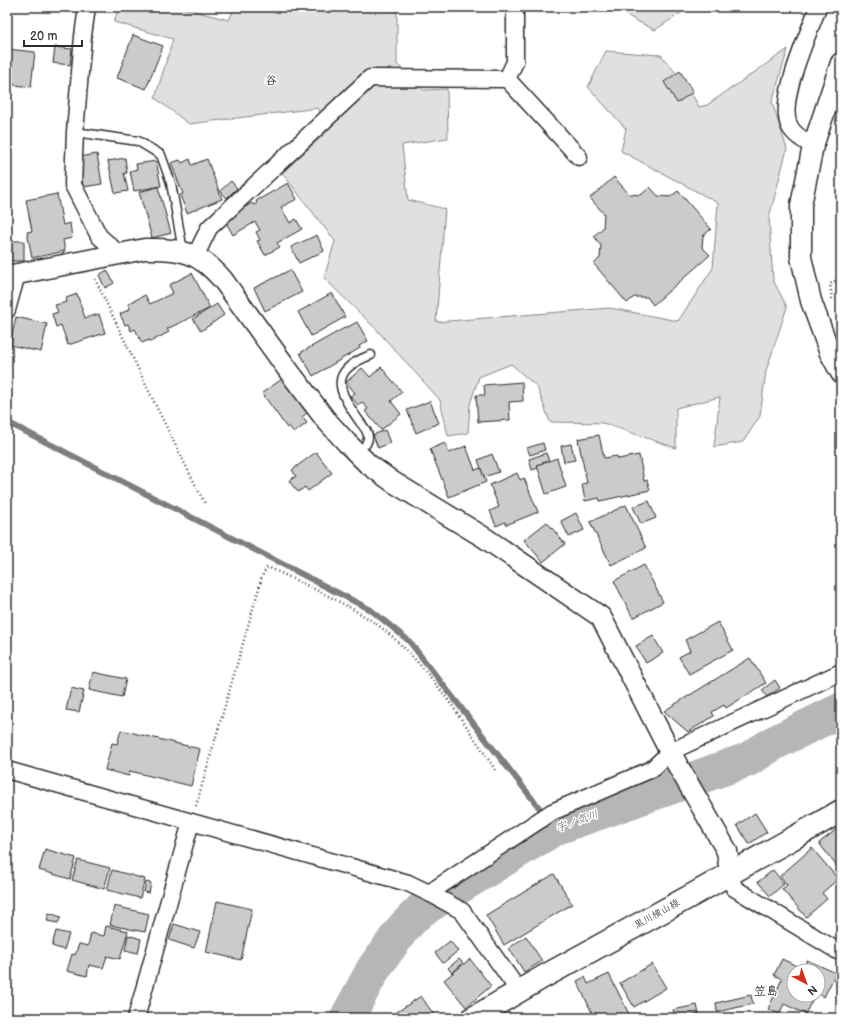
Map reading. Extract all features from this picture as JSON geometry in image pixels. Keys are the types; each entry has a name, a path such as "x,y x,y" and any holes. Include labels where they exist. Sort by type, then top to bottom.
{"main road":[{"name":"黒川横山線","path":"473,1018 841,811"}],"street":[{"path":"87,7 83,36 75,132 74,185 99,236 119,254"},
{"path":"508,79 515,62 514,7"},
{"path":"813,146 797,135 790,126 786,114 787,98 791,81 818,7"},
{"path":"841,63 813,146 801,205 801,257 811,301 830,353 841,373"},
{"path":"189,254 209,228 370,78 508,79 579,158"},
{"path":"7,310 12,275 145,249 162,249 189,254 204,261 218,274 290,374 326,420 368,464 393,482 485,538 601,617 670,752 727,851 734,888 841,953"},
{"path":"431,894 547,816 652,769 670,752 841,672"},
{"path":"7,770 408,883 462,911 519,991"},
{"path":"136,1018 191,822"}],"lane":[{"path":"75,132 138,141 161,155 189,254"},
{"path":"366,444 368,438 366,430 348,406 344,398 341,385 342,374 348,367 371,355"}],"path":[{"path":"86,261 205,504"},
{"path":"833,304 830,284 841,277"},
{"path":"191,822 263,574 267,568 270,568 337,600 376,624 408,650 436,684 477,741 496,771"}],"shaded area":[{"path":"119,7 178,7 229,20 235,7 392,7 397,12 397,64 423,90 447,89 448,138 402,145 408,200 445,209 436,322 610,308 678,321 713,268 718,203 621,151 626,129 588,87 606,51 661,55 689,89 699,107 707,105 788,49 772,102 787,149 769,218 773,280 787,307 766,371 760,416 743,442 714,447 720,397 676,408 676,448 603,423 550,422 537,387 511,364 479,377 470,404 468,433 448,436 440,400 375,328 324,278 335,241 282,173 329,130 318,108 189,124 155,98 173,39 114,22"},
{"path":"614,7 690,7 655,30"}],"building":[{"path":"133,35 163,46 146,89 117,78"},
{"path":"55,47 72,49 70,65 53,63"},
{"path":"7,49 35,52 31,87 7,84"},
{"path":"680,71 693,92 677,103 664,82"},
{"path":"97,154 102,184 83,187 79,157"},
{"path":"125,158 127,173 124,173 128,191 115,193 108,161"},
{"path":"190,159 192,165 207,159 222,199 187,213 180,195 183,194 171,163 180,160 182,163"},
{"path":"156,161 161,186 134,191 130,171 137,169 136,164"},
{"path":"614,177 629,194 641,195 650,187 658,196 670,197 678,191 711,229 703,236 702,247 710,255 653,305 647,297 634,297 627,303 594,264 600,258 601,246 594,236 603,228 604,214 590,198"},
{"path":"231,181 237,188 227,198 220,191"},
{"path":"288,183 297,199 281,207 290,223 296,219 302,229 277,243 280,247 265,255 257,241 260,240 256,232 260,230 255,222 233,235 224,219 252,203 254,205 257,203 256,201"},
{"path":"158,187 171,233 152,238 139,192"},
{"path":"57,194 63,225 70,223 72,238 63,240 65,251 32,258 27,232 32,231 26,200"},
{"path":"317,235 324,251 299,263 291,247"},
{"path":"7,238 9,238 9,241 24,241 24,261 9,261 9,265 7,265"},
{"path":"107,270 114,283 105,288 99,275"},
{"path":"290,270 302,292 265,311 254,288"},
{"path":"192,273 210,308 167,329 169,332 150,342 149,340 142,343 135,329 131,331 128,324 125,325 120,314 130,309 128,304 145,295 150,304 173,293 169,285"},
{"path":"332,293 345,317 311,336 298,312"},
{"path":"77,294 85,318 99,314 105,333 68,345 61,325 56,327 52,314 58,312 55,305 67,302 66,298"},
{"path":"217,304 224,315 201,331 193,319"},
{"path":"16,317 47,324 41,352 10,345"},
{"path":"357,322 368,341 359,346 360,348 313,376 300,353"},
{"path":"381,367 402,392 391,401 401,414 381,430 365,411 368,409 362,402 358,405 350,396 355,393 346,382 362,368 370,377"},
{"path":"282,379 307,413 302,417 307,423 294,433 289,426 287,428 262,393"},
{"path":"522,382 523,401 509,402 510,420 478,422 476,395 485,395 484,385"},
{"path":"430,401 439,423 416,433 407,410"},
{"path":"385,430 390,443 378,448 373,435"},
{"path":"599,435 604,458 617,456 618,459 639,455 644,481 647,480 650,490 600,501 599,498 585,501 582,484 587,483 578,439"},
{"path":"445,443 449,453 466,446 475,470 481,468 486,482 449,497 430,449"},
{"path":"543,443 545,450 530,455 527,448"},
{"path":"571,444 575,460 564,462 561,446"},
{"path":"316,452 332,473 308,491 305,487 298,492 289,481 296,476 292,470"},
{"path":"546,453 549,461 537,465 538,468 532,470 529,459"},
{"path":"492,454 499,472 484,477 478,460"},
{"path":"557,458 566,487 546,494 537,465"},
{"path":"517,473 520,480 524,478 538,512 506,525 505,522 496,526 490,511 499,507 490,485"},
{"path":"649,501 656,518 641,524 633,507"},
{"path":"626,505 646,548 611,565 590,522"},
{"path":"576,513 584,530 569,537 561,521"},
{"path":"547,522 565,544 543,562 524,540"},
{"path":"644,565 663,602 633,618 614,581"},
{"path":"718,622 733,650 689,674 679,657 690,651 685,640"},
{"path":"653,636 663,653 646,663 636,646"},
{"path":"750,658 766,683 726,708 724,705 712,712 714,716 688,732 664,711"},
{"path":"93,672 126,679 122,697 89,690"},
{"path":"775,680 780,688 767,697 762,690"},
{"path":"71,688 84,691 79,712 66,710"},
{"path":"121,730 200,749 191,786 130,771 129,776 105,770 112,743 117,744"},
{"path":"755,813 767,832 749,844 737,825"},
{"path":"841,826 841,872 819,843"},
{"path":"812,848 838,879 822,893 827,899 806,917 782,889 787,885 780,876"},
{"path":"45,849 76,858 70,879 39,870"},
{"path":"78,860 110,868 104,889 72,880"},
{"path":"112,870 145,879 140,898 107,890"},
{"path":"773,870 784,884 770,896 758,882"},
{"path":"554,874 572,904 504,945 486,915"},
{"path":"146,882 151,883 149,893 144,892"},
{"path":"217,901 252,909 241,960 206,952"},
{"path":"114,906 149,914 145,932 110,925"},
{"path":"49,913 61,917 58,923 47,921"},
{"path":"174,924 200,932 194,948 169,940"},
{"path":"106,926 128,931 120,959 107,956 103,968 89,965 87,976 67,971 72,954 75,955 79,944 88,946 91,933 104,936"},
{"path":"56,931 69,934 64,950 52,946"},
{"path":"128,935 141,939 138,953 125,950"},
{"path":"526,936 542,961 524,972 509,948"},
{"path":"450,941 458,951 443,963 435,953"},
{"path":"459,959 463,963 452,973 448,968"},
{"path":"470,959 491,986 466,1007 444,980"},
{"path":"782,959 790,963 786,963 786,1003 811,1003 805,1014 784,1004 779,1014 768,1009 782,979 774,975"},
{"path":"807,960 814,963 806,963"},
{"path":"652,964 666,988 634,1007 620,983"},
{"path":"826,969 836,973 826,993"},
{"path":"609,974 631,1018 599,1018 597,1014 593,1015 577,981 585,977 588,984"},
{"path":"751,995 753,1004 717,1012 716,1003"},
{"path":"421,996 436,1018 388,1018"},
{"path":"697,1005 699,1014 686,1017 686,1015 675,1017 673,1010"}],"waterway":[{"path":"7,422 371,610 409,641 555,828"},
{"name":"宇ノ気川","path":"347,1018 374,968 404,927 421,910 555,828 747,760 774,743 841,710"}],"district":[{"name":"谷","path":"271,80"},
{"name":"笠島","path":"766,991"}]}
